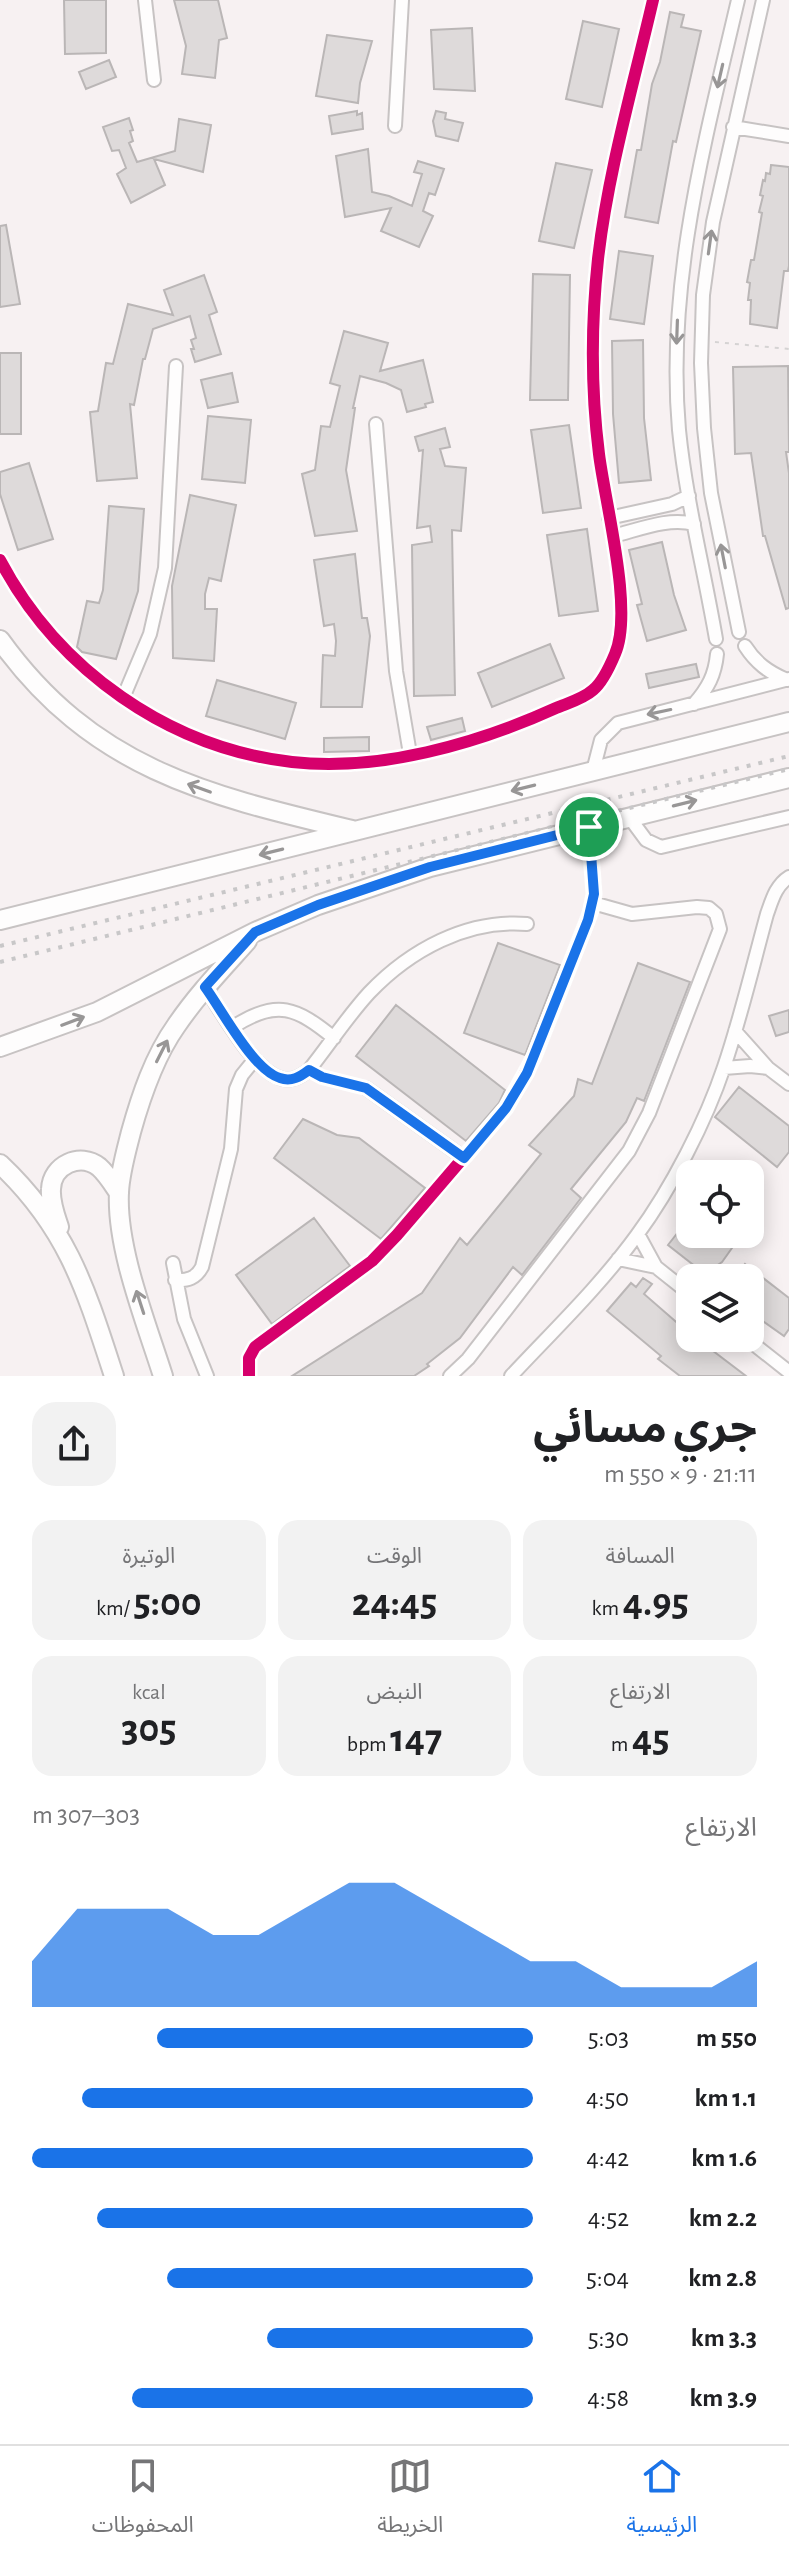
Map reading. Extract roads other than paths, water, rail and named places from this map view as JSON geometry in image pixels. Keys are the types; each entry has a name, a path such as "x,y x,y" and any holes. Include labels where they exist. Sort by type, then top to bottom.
{"main road":[{"path":"0,640 56,704 97,737 141,764 217,795 355,831"},
{"path":"0,920 789,722"},
{"path":"0,1047 97,1012 255,932 318,905 387,881 430,867 789,778"},
{"path":"163,1376 133,1278 121,1219 119,1193 125,1155 158,1056 174,1028 205,987 255,932"},
{"path":"62,1239 51,1190 55,1176 65,1165 79,1161 92,1163 103,1171 119,1193"},
{"path":"0,1164 39,1207 62,1239 79,1275 114,1376"}],"street":[{"path":"145,0 154,80"},
{"path":"395,126 402,0"},
{"path":"0,560 47,630 79,662 123,698 154,719 188,736 260,758 335,765 373,762 500,730 593,691 619,642 621,627 618,563 599,453 594,389 598,258 608,194 653,0"},
{"path":"716,639 679,430 677,376 681,279 695,190 738,0"},
{"path":"739,632 711,493 704,428 702,340 713,222 763,0"},
{"path":"733,127 789,136"},
{"path":"681,279 705,282"},
{"path":"123,698 150,634 165,568 176,366"},
{"path":"376,424 396,671 410,754"},
{"path":"609,518 672,504 689,496"},
{"path":"613,536 675,521 694,524"},
{"path":"711,614 733,608"},
{"path":"745,646 755,661 769,673 788,680"},
{"path":"694,704 707,690 715,672 717,654"},
{"path":"593,771 601,740 618,723 788,680"},
{"path":"629,817 646,840 661,847 789,817"},
{"path":"249,1376 248,1364 255,1347 372,1261 506,1108 527,1073 593,903 589,827"},
{"path":"511,1376 583,1300 638,1234 684,1156 724,1068 767,914 783,880 789,877"},
{"path":"450,1376 468,1359 629,1151 649,1113 720,929 716,914 704,907 632,914 593,903"},
{"path":"205,987 255,1059 272,1074 290,1080 309,1070 382,981 431,945 476,927 502,923 527,924"},
{"path":"233,1027 255,1014 289,1010 309,1018 334,1038"},
{"path":"735,1031 768,1068 789,1084"},
{"path":"175,1280 195,1277 202,1267 231,1149 236,1089 242,1075 255,1059"},
{"path":"724,1068 768,1068"},
{"path":"309,1070 322,1077"},
{"path":"366,1088 464,1158"},
{"path":"638,1234 656,1267 676,1283"},
{"path":"618,1259 656,1267"},
{"path":"173,1263 184,1319 207,1376"},
{"path":"764,1352 789,1372"}],"railway":[{"path":"0,946 789,756"},
{"path":"0,962 789,769"}]}
